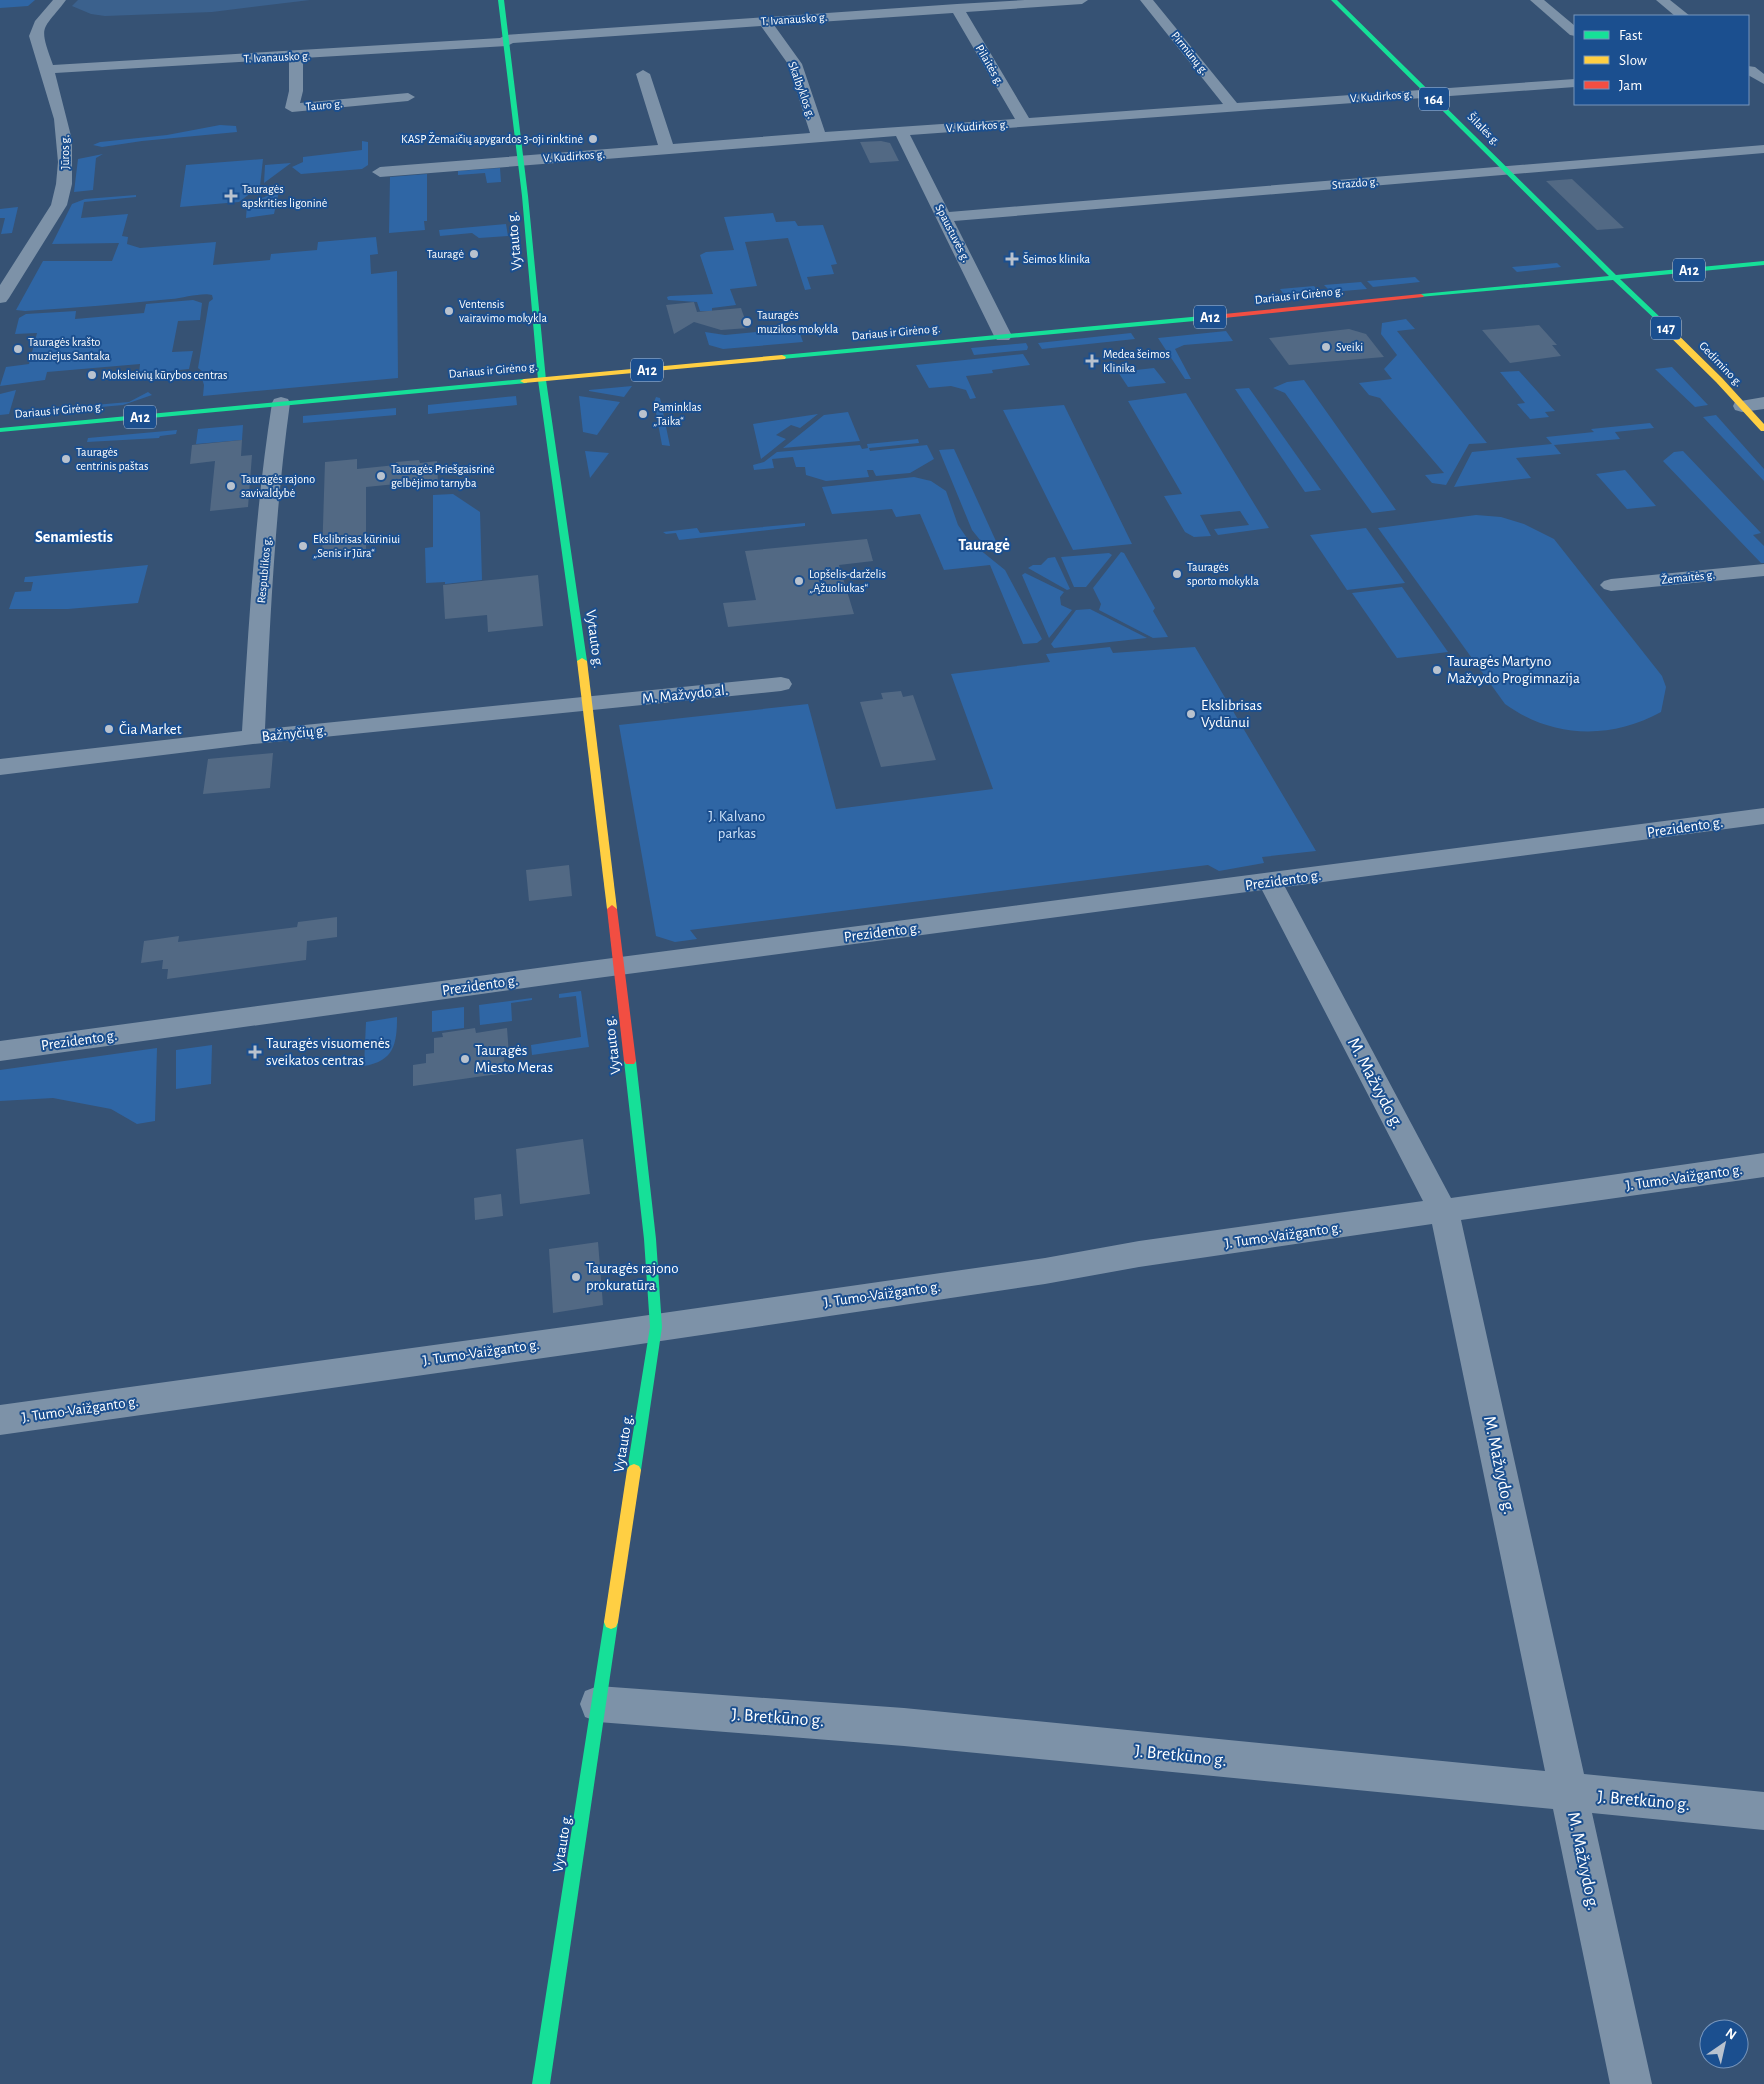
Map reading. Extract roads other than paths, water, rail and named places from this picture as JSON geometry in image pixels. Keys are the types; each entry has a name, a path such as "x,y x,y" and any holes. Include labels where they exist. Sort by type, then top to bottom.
{"main road":[{"name":"Vytauto g.","path":"502,0 542,380 588,703 650,1239 656,1327 541,2084"},
{"name":"Šilalės g.","path":"1334,0 1613,277"},
{"name":"Dariaus ir Girėno g.","path":"0,430 1764,263"},
{"name":"Gedimino g.","path":"1613,277 1764,429"}],"street":[{"name":"Jūros g.","path":"0,298 59,204 63,194 66,156 65,128 36,36 36,29 60,0"},
{"name":"T. Ivanausko g.","path":"47,70 296,56 764,21 1082,0"},
{"name":"Pirmūnų g.","path":"1146,0 1233,107"},
{"path":"1536,0 1574,31"},
{"path":"1662,0 1682,15"},
{"name":"Pilaitės g.","path":"957,8 1024,122"},
{"name":"Skalbyklos g.","path":"764,21 795,64 819,137"},
{"name":"Tauro g.","path":"296,56 296,91 292,108 408,97"},
{"path":"1754,70 1764,80"},
{"path":"643,74 667,149"},
{"name":"V. Kudirkos g.","path":"380,172 819,137 1574,83"},
{"name":"Spaustuvės g.","path":"901,131 1003,336"},
{"name":"Strazdo g.","path":"945,218 1764,149"},
{"path":"1742,406 1764,403"},
{"name":"Respublikos g.","path":"254,737 261,592 272,465 281,404"},
{"name":"Žemaitės g.","path":"1611,585 1764,570"},
{"name":"M. Mažvydo al.","path":"588,703 781,684"},
{"name":"Bažnyčių g.","path":"0,767 254,737 588,703"},
{"name":"Prezidento g.","path":"0,1051 618,966 1764,816"},
{"name":"M. Mažvydo g.","path":"1270,882 1444,1213 1631,2084"},
{"name":"J. Tumo-Vaižganto g.","path":"0,1420 1044,1271 1139,1254 1444,1213 1764,1165"},
{"name":"J. Bretkūno g.","path":"598,1704 904,1727 1764,1811"}],"place":[{"name":"KASP Žemaičių apygardos 3-oji rinktinė","path":"593,139"},
{"name":"Tauragės apskrities ligoninė","path":"231,196"},
{"name":"Tauragė","path":"474,254"},
{"name":"Šeimos klinika","path":"1012,259"},
{"name":"Ventensis vairavimo mokykla","path":"449,311"},
{"name":"Tauragės muzikos mokykla","path":"747,322"},
{"name":"Sveiki","path":"1326,347"},
{"name":"Tauragės krašto muziejus Santaka","path":"18,349"},
{"name":"Medea šeimos Klinika","path":"1092,361"},
{"name":"Moksleivių kūrybos centras","path":"92,375"},
{"name":"Paminklas „Taika“","path":"643,414"},
{"name":"Tauragės centrinis paštas","path":"66,459"},
{"name":"Tauragės Priešgaisrinė gelbėjimo tarnyba","path":"381,476"},
{"name":"Tauragės rajono savivaldybė","path":"231,486"},
{"name":"Ekslibrisas kūriniui „Senis ir Jūra“","path":"303,546"},
{"name":"Tauragės sporto mokykla","path":"1177,574"},
{"name":"Lopšelis-darželis „Ąžuoliukas“","path":"799,581"},
{"name":"Tauragės Martyno Mažvydo Progimnazija","path":"1437,670"},
{"name":"Ekslibrisas Vydūnui","path":"1191,714"},
{"name":"Čia Market","path":"109,729"},
{"name":"Tauragės visuomenės sveikatos centras","path":"255,1052"},
{"name":"Tauragės Miesto Meras","path":"465,1059"},
{"name":"Tauragės rajono prokuratūra","path":"576,1277"}],"district":[{"name":"Senamiestis","path":"74,536"},
{"name":"Tauragė","path":"984,544"}],"park label":[{"name":"J. Kalvano parkas","path":"737,824"}]}
